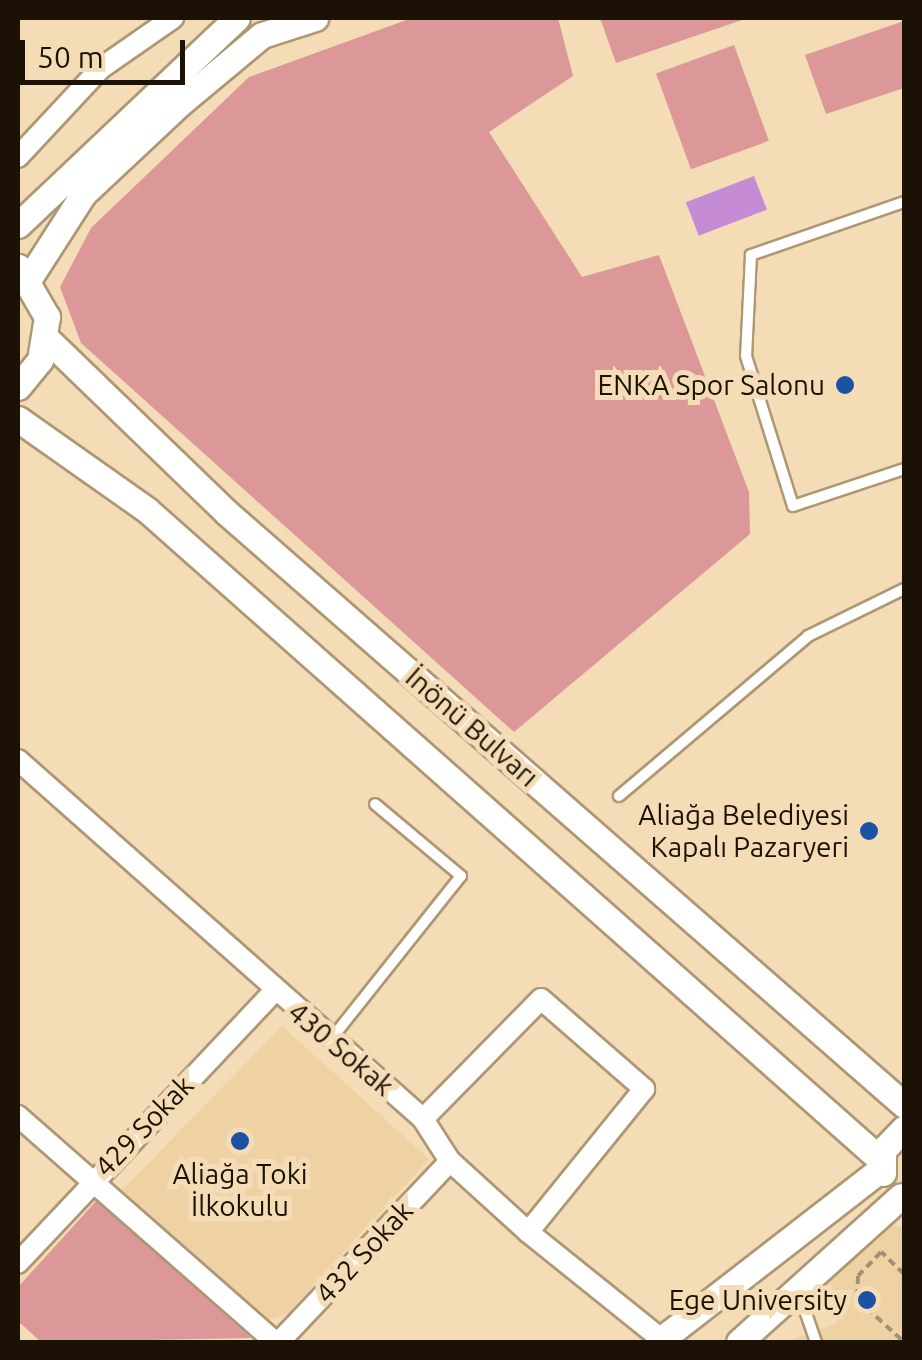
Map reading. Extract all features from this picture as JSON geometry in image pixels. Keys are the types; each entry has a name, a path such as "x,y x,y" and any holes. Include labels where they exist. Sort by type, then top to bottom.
{"street":[{"path":"18,157 101,68 174,18"},
{"path":"18,225 236,18"},
{"path":"18,388 47,340 24,272 84,193 278,22 315,18"},
{"name":"İnönü Bulvarı","path":"47,340 226,512 904,1105"},
{"name":"İnönü Bulvarı","path":"18,419 147,510 882,1165 903,1197"},
{"name":"430 Sokak","path":"18,760 273,992 423,1119 450,1161 528,1232 662,1341"},
{"name":"429 Sokak","path":"18,1262 273,992"},
{"path":"423,1119 542,1000 644,1089 528,1232"},
{"path":"18,1116 277,1342"},
{"path":"662,1341 882,1165 904,1128"},
{"name":"432 Sokak","path":"277,1342 450,1161"},
{"path":"739,1342 903,1197"}],"lane":[{"path":"904,202 751,254 746,356 793,506 904,469"},
{"path":"619,796 808,636 904,590"},
{"path":"330,1040 461,876 375,804"},
{"path":"797,1287 816,1342"}],"path":[{"path":"904,1274 881,1252 858,1276 857,1299 904,1342"}],"shaded area":[{"path":"412,18 558,18 573,76 489,132 582,277 659,255 749,492 750,534 514,732 81,343 60,287 91,228 249,77"},
{"path":"600,18 748,18 616,63"},
{"path":"904,21 904,88 826,114 805,55"},
{"path":"734,45 769,141 691,169 656,73"},
{"path":"754,176 767,210 699,236 686,202"},
{"path":"282,1026 429,1159 287,1314 268,1320 122,1190"},
{"path":"98,1199 251,1338 41,1342 18,1321 18,1287"},
{"name":"Ege University","path":"878,1225 904,1227 904,1342 784,1342 838,1323 823,1278"}],"place":[{"name":"ENKA Spor Salonu","path":"845,385"},
{"name":"Aliağa Belediyesi Kapalı Pazaryeri","path":"869,831"},
{"name":"Aliağa Toki İlkokulu","path":"240,1141"},
{"name":"Ege University","path":"867,1300"}]}
